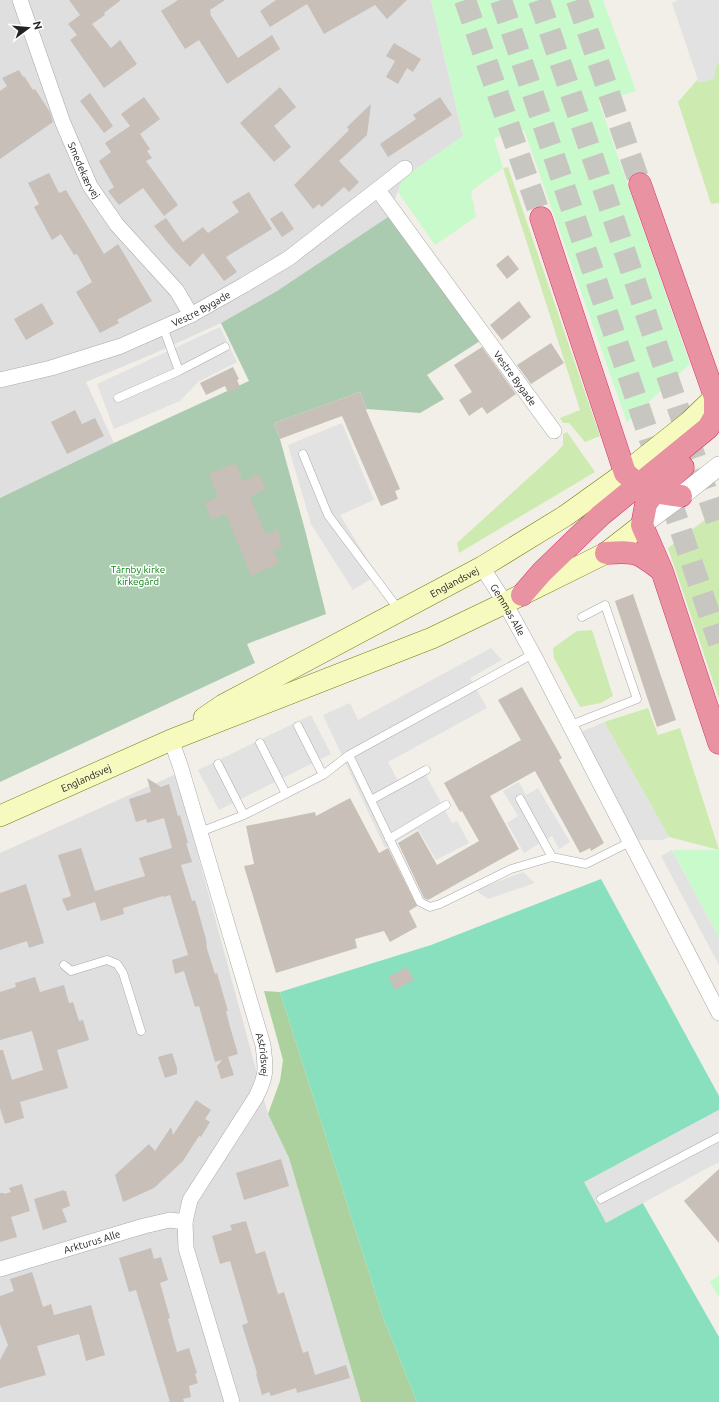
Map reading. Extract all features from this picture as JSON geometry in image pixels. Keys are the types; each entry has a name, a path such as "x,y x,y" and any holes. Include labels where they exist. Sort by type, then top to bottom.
{"highway":[{"path":"514,599 601,515 709,430 715,416 717,395 640,184"},
{"path":"541,218 646,504 642,525 662,571 719,743"},
{"path":"699,349 709,360 719,365"},
{"path":"639,484 681,496"},
{"path":"606,553 629,552 642,555 662,571"}],"main road":[{"name":"Englandsvej","path":"171,740 223,705 482,567 565,516 639,484 709,430"},
{"name":"Englandsvej","path":"0,816 171,740 432,638 606,553 642,525"}],"street":[{"name":"Smedekærvej","path":"20,0 63,123 90,186 117,225 177,291 191,315"},
{"name":"Vestre Bygade","path":"0,380 73,362 121,346 191,315 289,258 406,168"},
{"name":"Vestre Bygade","path":"378,190 554,431"},
{"name":"Englandsvej","path":"642,525 719,466"},
{"name":"Gemmas Alle","path":"482,567 514,599 533,654 719,1013"},
{"name":"Astridsvej","path":"171,740 180,765 263,1045 266,1067 263,1082 256,1097 190,1200 185,1222 186,1248 232,1402"},
{"name":"Arkturus Alle","path":"0,1270 144,1226 170,1220 185,1222"}],"lane":[{"path":"163,327 180,371"},
{"path":"118,398 180,371 225,347"},
{"path":"303,454 328,515 399,610"},
{"path":"571,725 637,699 605,605 582,617"},
{"path":"200,832 244,815 323,775 349,755 533,654"},
{"path":"298,726 323,775"},
{"path":"260,744 286,794"},
{"path":"349,755 420,902 430,907 440,904 511,869 552,857 586,864 630,842"},
{"path":"218,764 244,815"},
{"path":"371,800 426,770"},
{"path":"520,799 552,857"},
{"path":"389,839 446,805"},
{"path":"64,965 71,972 108,960 117,964 123,973 141,1032"},
{"path":"602,1200 719,1137"}],"shaded area":[{"path":"0,0 431,0 463,136 403,178 388,217 277,291 221,323 86,382 114,443 0,498"},
{"path":"678,0 719,0 719,62 717,64 714,79 699,83 672,3"},
{"path":"220,327 237,362 198,382 180,401 114,429 97,384"},
{"path":"342,423 374,500 340,515 377,575 353,590 311,524 288,445"},
{"path":"491,648 502,660 470,678 487,708 388,762 398,781 422,768 452,823 457,821 469,843 436,860 418,829 385,848 323,715 350,703 358,720"},
{"path":"311,715 331,754 219,810 198,770"},
{"path":"604,722 669,837 662,840 634,840 576,734"},
{"path":"176,774 268,1114 289,1158 361,1402 0,1402 0,853"},
{"path":"519,782 526,795 538,788 570,842 559,849 552,836 524,853 507,823 518,816 503,791"},
{"path":"672,850 719,938 719,965 661,856"},
{"path":"523,872 535,883 488,899 475,890"},
{"path":"719,1110 719,1162 606,1223 584,1182"}],"green space":[{"path":"431,0 603,0 636,91 599,102 690,364 627,422 524,130 494,138 503,168 471,191 476,217 435,245 398,192 403,178 463,136"},
{"path":"719,0 719,203 711,204 678,102 698,79"},
{"path":"508,167 600,436 585,442 569,423 563,423 560,418 580,410 503,168"},
{"name":"Tårnby kirke kirkegård","path":"388,217 480,341 427,375 444,399 420,413 367,409 360,392 274,423 280,439 305,530 326,614 247,644 255,663 0,782 0,498 114,443 249,381 221,323 277,291"},
{"path":"567,432 595,472 459,553 457,543 557,452 563,445 563,434"},
{"path":"719,509 719,699 668,548"},
{"path":"592,630 613,696 601,703 580,707 554,658 553,648 577,631"},
{"path":"648,708 658,735 680,728 719,850 669,837 604,722"},
{"path":"674,850 719,850 719,938 674,853"},
{"path":"601,879 719,1096 719,1110 620,1163 719,1337 719,1402 417,1402 383,1317 280,992 431,945"},
{"path":"264,991 280,992 383,1317 417,1402 361,1402 289,1158 268,1114 280,1081 283,1060"},
{"path":"719,1275 719,1298 710,1282"}],"building":[{"path":"69,0 121,0 104,13 105,15 92,24 111,48 120,40 137,64 104,88 70,40 77,35 68,24 80,15"},
{"path":"178,0 225,0 210,10 210,14 238,58 272,35 280,49 227,84 199,40 185,49 161,11"},
{"path":"276,0 407,0 387,19 375,5 324,34 307,4 270,27 260,11"},
{"path":"394,43 421,59 413,72 407,68 398,84 386,77 395,61 386,56"},
{"path":"19,70 33,90 35,89 50,112 53,122 0,159 0,91 7,86 2,78"},
{"path":"280,87 296,107 274,126 291,147 274,162 240,123"},
{"path":"90,93 113,126 104,133 80,101"},
{"path":"144,97 160,119 140,134 150,149 147,151 152,158 146,161 178,205 164,216 143,188 119,205 108,191 114,187 99,161 111,152 105,143 130,126 121,114"},
{"path":"440,97 452,115 388,157 380,144 416,119 413,115"},
{"path":"371,104 367,135 339,161 359,182 349,192 344,187 322,207 319,204 313,209 294,185 349,130 347,127"},
{"path":"49,173 59,193 66,190 104,254 118,244 152,301 117,320 119,323 100,333 76,292 92,282 77,254 74,255 61,234 52,240 34,207 39,204 28,183"},
{"path":"249,192 272,229 226,257 237,272 224,281 203,253 190,267 154,226 166,218 183,242 203,227 208,233 239,212 232,202"},
{"path":"282,211 294,229 282,237 270,219"},
{"path":"508,255 519,269 507,279 496,265"},
{"path":"519,301 531,317 502,340 490,325"},
{"path":"42,303 54,324 26,340 14,319"},
{"path":"551,343 564,363 531,384 517,365"},
{"path":"482,347 516,394 487,414 482,407 469,416 459,400 472,392 454,365"},
{"path":"233,367 239,379 237,380 240,387 228,393 225,386 206,395 200,383"},
{"path":"360,392 367,409 366,410 400,489 395,491 398,499 381,506 342,416 280,439 274,423"},
{"path":"75,410 82,424 95,418 104,436 67,454 51,422"},
{"path":"235,463 243,481 259,474 266,489 250,497 266,534 278,530 282,547 273,550 279,563 251,576 226,514 211,520 205,503 218,497 209,474"},
{"path":"633,594 676,720 657,727 615,601"},
{"path":"522,687 562,758 559,760 604,843 591,851 590,848 580,853 535,771 490,796 519,849 428,900 424,898 398,843 418,831 437,865 479,841 462,811 460,812 444,783 521,740 498,700"},
{"path":"147,778 161,787 169,784 178,816 180,815 188,843 186,843 192,862 181,865 192,901 195,900 206,939 207,949 215,974 217,973 228,1011 226,1011 238,1054 228,1057 234,1075 221,1079 217,1066 222,1060 215,1062 199,1006 195,1007 184,971 175,974 172,960 188,955 170,895 123,908 124,914 101,921 95,902 67,911 62,899 71,896 58,855 81,848 95,891 145,876 139,858 172,848 164,818 147,823 146,819 136,822 129,799 151,792"},
{"path":"350,798 379,853 388,848 417,906 409,911 417,927 390,942 384,931 355,939 357,948 276,973 244,866 254,864 246,826 315,812 316,816"},
{"path":"26,884 44,943 29,948 27,941 0,950 0,893"},
{"path":"407,967 414,980 395,990 388,977"},
{"path":"35,977 40,992 64,985 69,1003 73,1002 79,1021 83,1020 89,1040 57,1050 68,1088 20,1102 24,1118 5,1124 0,1108 0,1050 3,1050 12,1080 43,1070 32,1031 0,1040 0,992 16,987 15,983"},
{"path":"172,1053 177,1068 177,1074 165,1078 158,1057"},
{"path":"196,1100 211,1110 205,1119 210,1122 201,1137 199,1136 183,1161 154,1188 123,1202 115,1175 149,1144 155,1151 171,1127 173,1135"},
{"path":"281,1159 289,1186 244,1200 236,1173"},
{"path":"719,1169 719,1243 684,1201"},
{"path":"22,1184 30,1211 11,1217 17,1237 0,1242 0,1193 4,1194 11,1192 9,1188"},
{"path":"64,1190 66,1191 70,1206 62,1209 67,1222 43,1230 34,1199"},
{"path":"246,1221 256,1254 265,1251 278,1294 284,1292 303,1353 308,1351 315,1375 346,1365 350,1378 297,1393 296,1388 271,1396 269,1392 262,1395 257,1373 242,1325 248,1323 230,1261 220,1264 212,1236 232,1230 230,1225"},
{"path":"151,1248 154,1259 161,1257 168,1280 160,1283 170,1318 168,1319 177,1352 189,1348 197,1373 195,1374 198,1383 189,1386 191,1397 183,1399 184,1402 170,1402 136,1290 129,1292 119,1258"},
{"path":"32,1272 43,1307 51,1304 54,1315 91,1305 105,1355 86,1361 79,1334 37,1346 46,1375 0,1388 0,1360 8,1345 0,1324 0,1296 14,1291 10,1279"}],"tunnel":[{"path":"465,0 541,218"},
{"path":"501,0 719,643"},
{"path":"539,0 719,528"},
{"path":"577,0 640,184"}]}
